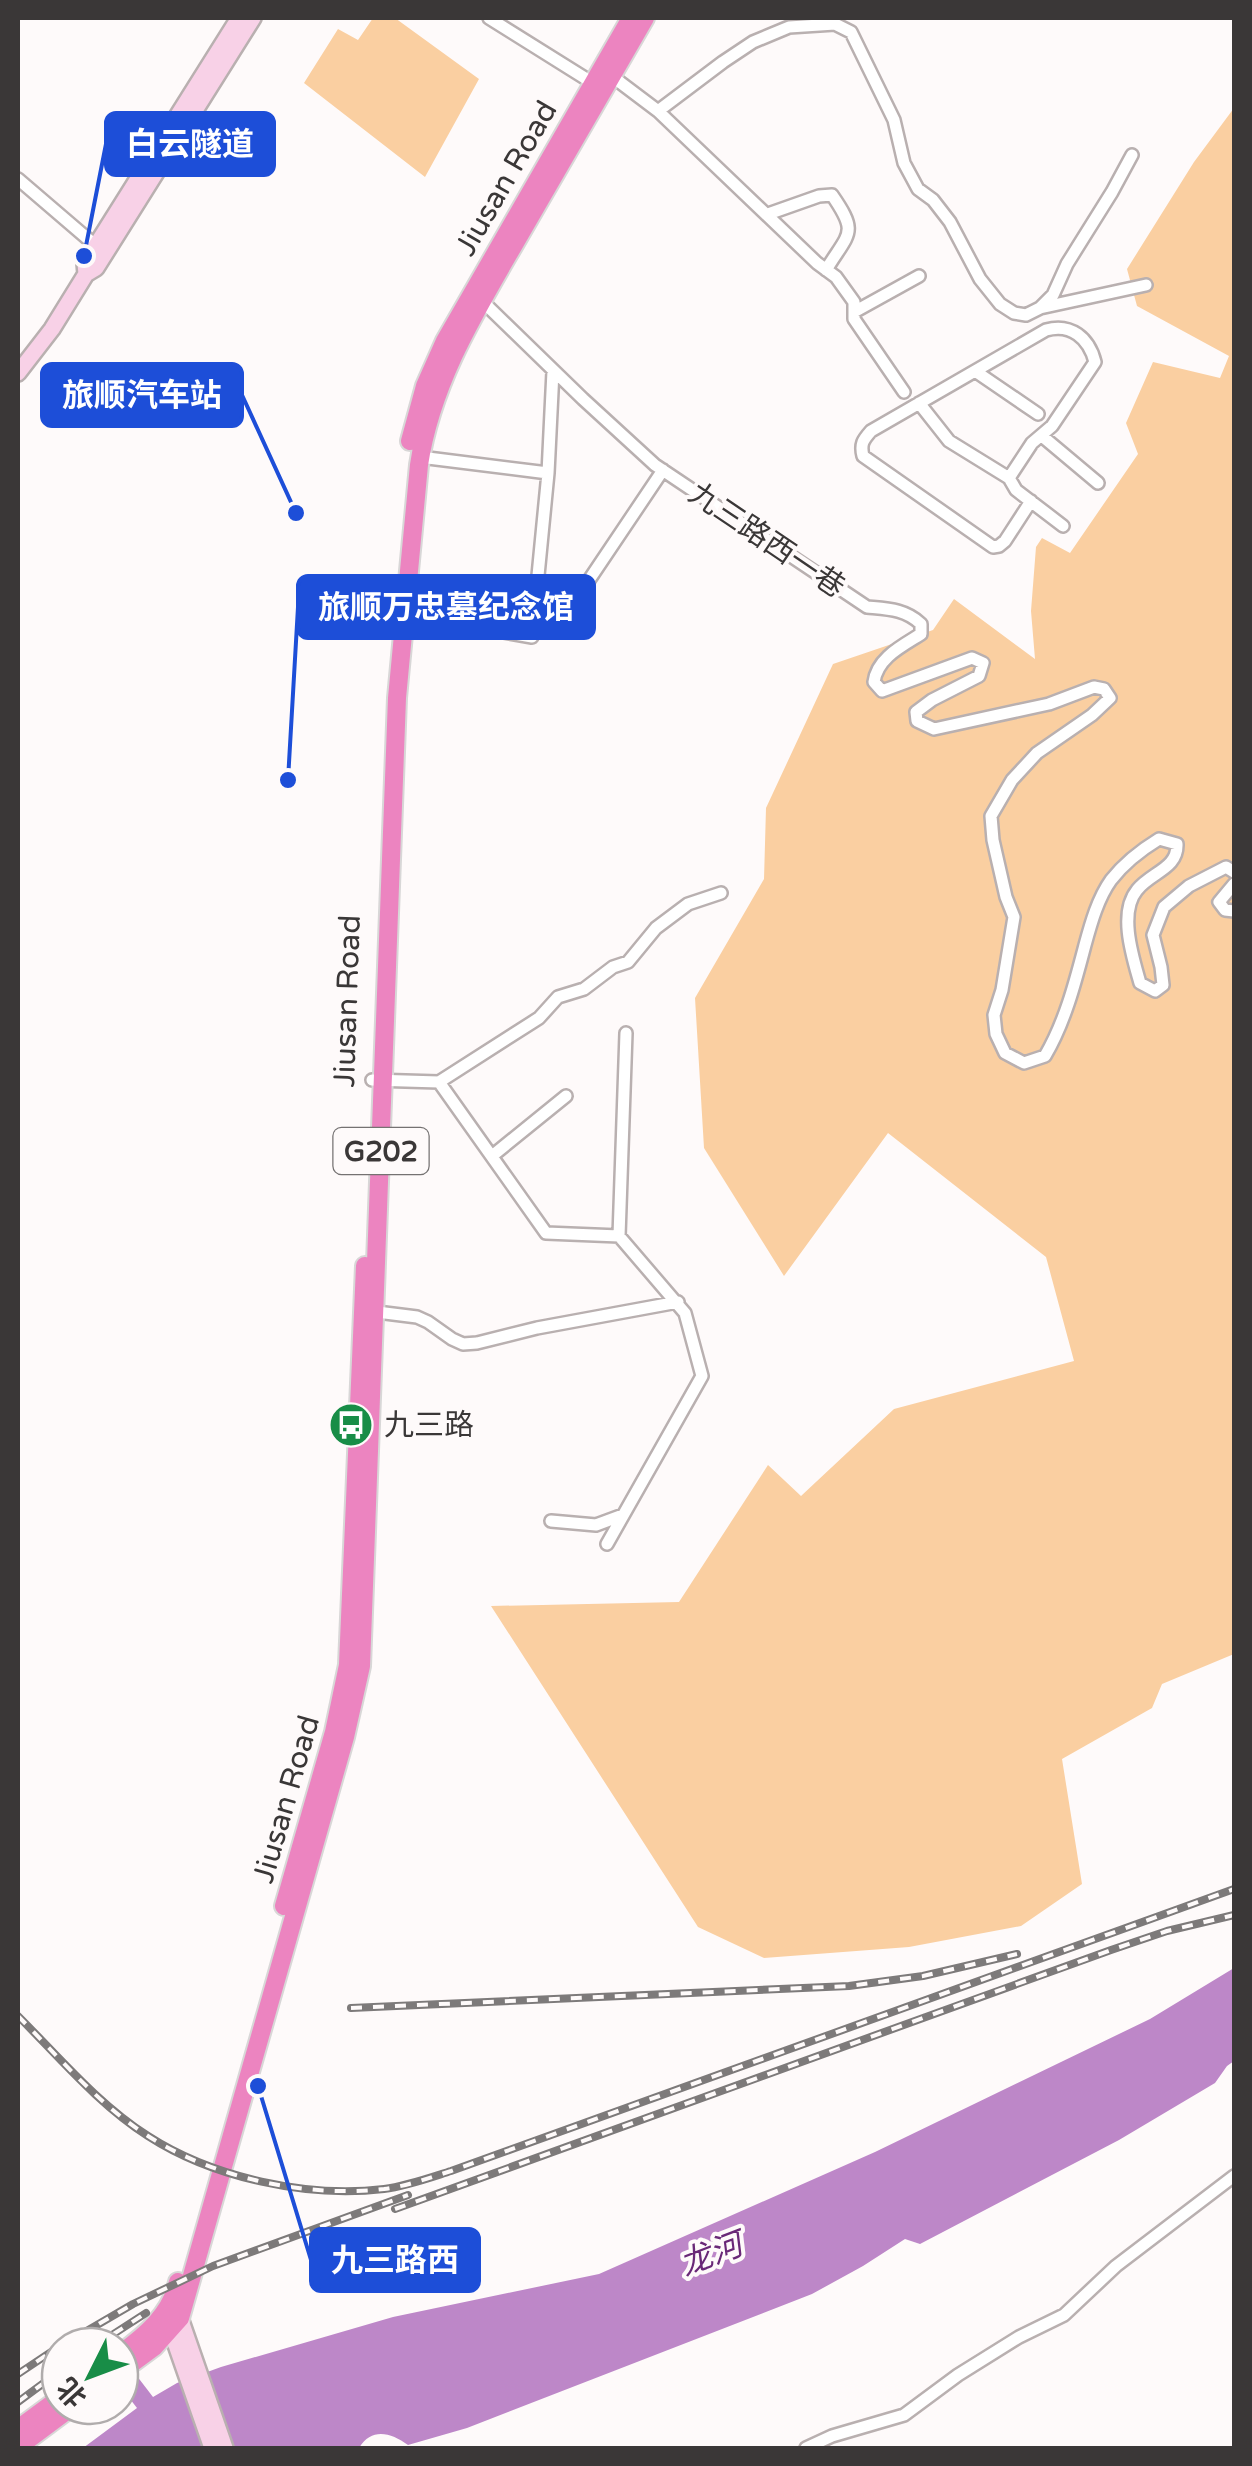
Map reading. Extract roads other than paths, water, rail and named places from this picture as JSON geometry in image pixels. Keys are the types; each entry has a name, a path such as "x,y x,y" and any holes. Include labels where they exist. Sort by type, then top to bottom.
{"highway":[{"name":"Jiusan Road","path":"378,1081 387,698 408,456 419,406 434,364 602,79 631,18"},
{"name":"Jiusan Road","path":"602,79 645,18"},
{"name":"Jiusan Road","path":"172,2320 175,2297 344,1688 369,1310 398,698 420,457 438,391 477,296"},
{"name":"G202","path":"140,2340 172,2320"},
{"path":"18,2430 40,2413"},
{"path":"18,2447 46,2426"}],"main road":[{"path":"100,250 238,18"},
{"path":"18,373 52,330 86,274 85,263 100,250 253,18"},
{"path":"172,2320 225,2448"},
{"path":"192,2371 212,2448"}],"street":[{"path":"490,18 658,112 836,277 854,302 854,319 904,392"},
{"path":"658,112 754,42 790,27 835,24 850,32 894,120 904,162 918,188 950,222 980,280 1000,304 1014,313 1026,314 1146,285"},
{"path":"1040,308 1053,294 1132,155"},
{"path":"18,179 100,250"},
{"path":"768,214 832,195 848,220 849,231 826,270"},
{"path":"854,312 919,276"},
{"name":"九三路西一巷","path":"477,296 664,470 867,607 910,614 921,624 922,634 893,652 875,670 874,682 882,691 972,658 983,663 979,676 916,712 917,722 934,729 1049,704 1094,687 1104,689 1110,698 1037,752 1012,780 991,816 1006,898 1014,917 994,1016 996,1034 1005,1053 1024,1063 1045,1056 1072,994 1093,917 1110,882 1134,855 1159,839 1176,844 1177,856 1135,892 1128,916 1129,945 1140,984 1155,992 1163,985 1153,935 1164,907 1189,886 1226,867 1234,872"},
{"path":"1057,304 1058,326"},
{"path":"1009,478 1032,443 1052,426 1095,362 1092,350 1075,331 1058,326 1046,330 862,440 863,456 993,547 1005,541 1031,501"},
{"path":"405,615 532,637 554,370"},
{"path":"975,371 1038,414"},
{"path":"920,404 949,442 1009,478 1016,490 1064,526"},
{"path":"1042,436 1098,484"},
{"path":"420,457 548,473"},
{"path":"583,590 664,470"},
{"path":"1234,884 1219,902 1225,910 1234,911"},
{"path":"378,1081 439,1082 539,1018 558,997 584,989 613,967 628,962 656,928 688,904 721,893"},
{"path":"606,1544 702,1376 686,1313 619,1236 626,1034"},
{"path":"439,1082 546,1232 619,1236"},
{"path":"492,1156 566,1096"},
{"path":"369,1310 417,1317 452,1340 477,1344 537,1328 678,1302"},
{"path":"550,1522 596,1525 623,1515"},
{"path":"806,2448 832,2436 904,2415 958,2375 1019,2337 1064,2315 1116,2266 1234,2176"}],"water":[{"name":"龙河","path":"1234,1968 1234,2061 1215,2083 1119,2140 920,2244 905,2239 812,2294 467,2428 408,2445 382,2434 370,2437 359,2448 83,2448 113,2426 140,2426 140,2380 153,2397 177,2383 221,2367 393,2317 599,2274 875,2152 1150,2019"}],"railway":[{"path":"18,2016 113,2110 174,2151 262,2182 324,2190 384,2189 451,2171 1234,1889"},
{"path":"395,2209 1111,1950 1234,1915"},
{"path":"351,2008 849,1986 923,1976 1017,1954"},
{"path":"95,2326 213,2266 408,2195"},
{"path":"126,2326 146,2313"},
{"path":"18,2374 40,2359"},
{"path":"18,2402 40,2386"}],"place":[{"name":"白云隧道","path":"84,256"},
{"name":"旅顺汽车站","path":"296,513"},
{"name":"旅顺万忠墓纪念馆","path":"288,780"},
{"name":"九三路","path":"351,1425"},
{"name":"九三路西","path":"258,2086"}]}
